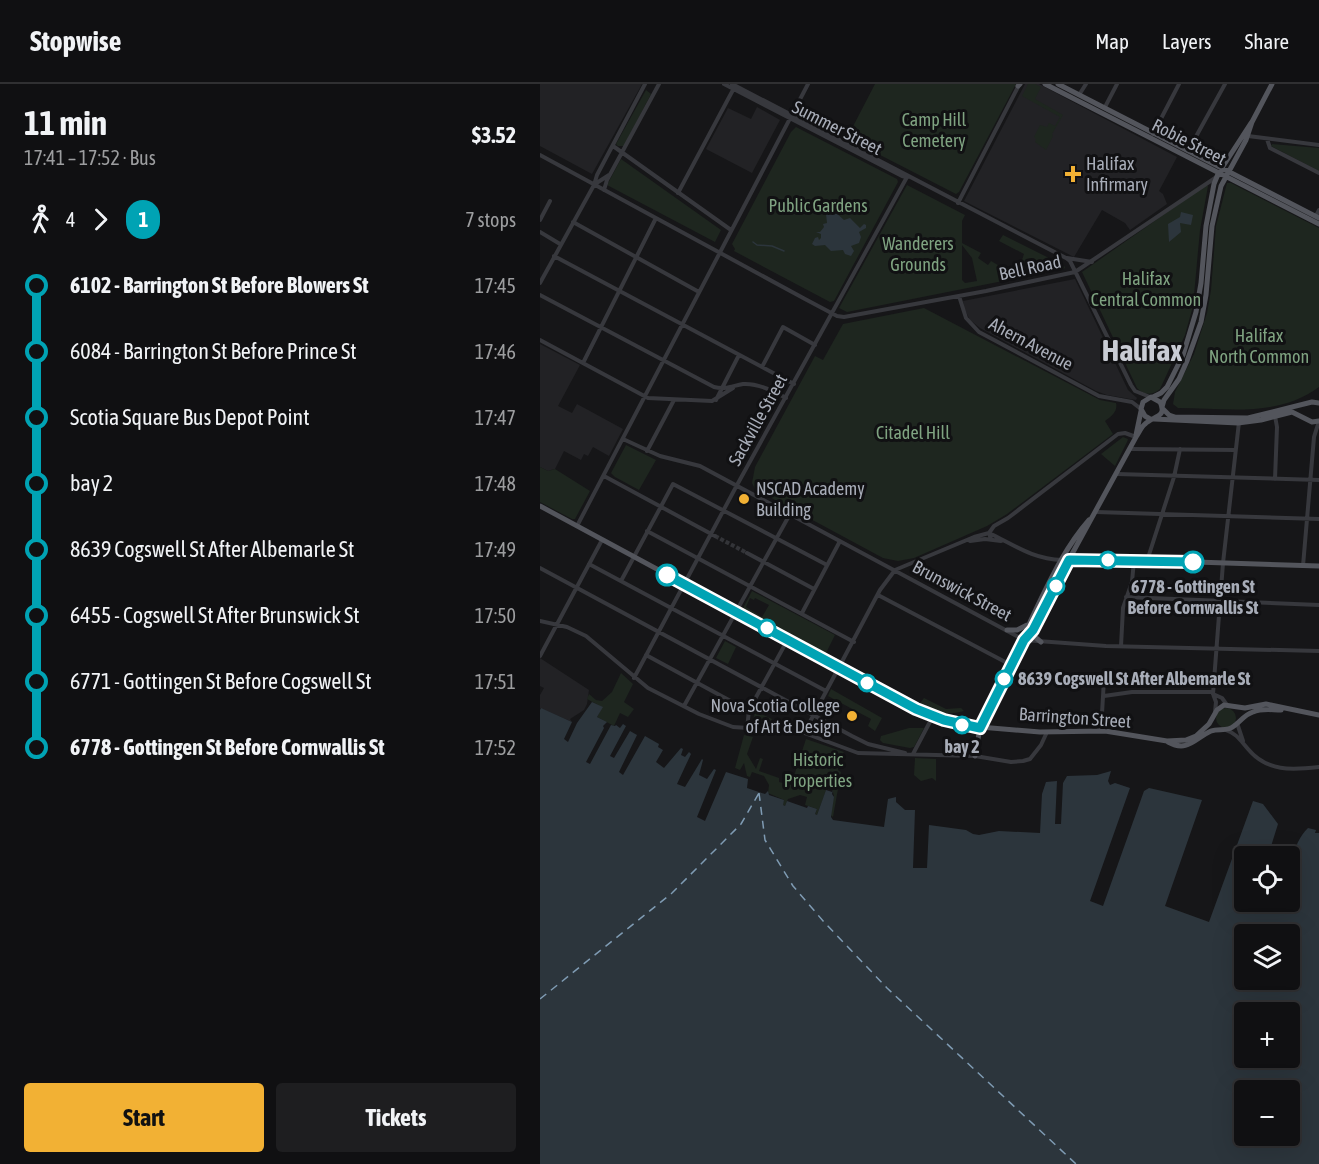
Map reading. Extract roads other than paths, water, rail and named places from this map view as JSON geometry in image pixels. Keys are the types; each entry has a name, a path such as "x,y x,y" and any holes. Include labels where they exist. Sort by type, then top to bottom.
{"main road":[{"name":"Robie Street","path":"1045,84 1219,175 1319,224"},
{"name":"Robie Street","path":"1058,84 1317,217"},
{"path":"1219,175 1228,171 1233,157 1272,84"},
{"path":"1136,437 1143,402 1159,395 1167,387 1188,340 1199,300 1206,226 1219,175 1248,136 1252,122"},
{"path":"1214,164 1233,157"},
{"path":"1233,157 1240,177"},
{"path":"1024,640 1033,630 1074,538 1095,513 1143,426 1160,415 1164,400 1183,370 1200,322 1206,295 1212,226 1219,194 1219,175"},
{"path":"1151,398 1160,402 1162,408 1175,417 1239,420 1315,402"},
{"path":"1308,419 1305,409 1315,402"},
{"path":"1141,410 1152,419 1239,420 1292,412 1319,421"},
{"name":"Barrington Street","path":"540,506 933,716 968,726 1047,732 1101,731 1167,741 1183,741 1193,737 1209,724 1220,707 1245,708 1266,704 1301,711"},
{"path":"1066,560 1319,566"},
{"path":"975,756 980,728 1024,640 1030,621 1066,560"},
{"path":"1007,630 1020,629 1030,621"},
{"path":"1033,630 1041,642"},
{"path":"1230,706 1237,713 1237,723"},
{"name":"Barrington Street","path":"1167,741 1176,745 1188,745 1211,731 1232,728 1246,714 1260,710 1301,711"},
{"path":"1301,711 1319,715"},
{"path":"1215,714 1215,723 1225,729"}],"street":[{"path":"540,283 594,185 645,84"},
{"path":"604,190 610,174 658,84"},
{"name":"Summer Street","path":"724,84 734,86 1066,258"},
{"path":"577,526 808,84"},
{"path":"1080,95 1086,84"},
{"path":"1105,107 1117,84"},
{"path":"1150,139 1179,84"},
{"path":"1188,151 1225,84"},
{"path":"958,203 1019,85"},
{"path":"678,193 734,86"},
{"path":"1248,136 1319,145"},
{"path":"1267,139 1270,148 1319,173"},
{"path":"613,146 730,230"},
{"path":"540,155 832,313"},
{"path":"594,185 610,174"},
{"name":"Bell Road","path":"832,313 844,317 857,316 1075,272 1219,175"},
{"name":"Sackville Street","path":"634,678 713,535 737,485 907,177"},
{"path":"902,185 917,182"},
{"path":"949,198 964,191"},
{"path":"540,220 550,201"},
{"path":"1317,217 1319,210"},
{"path":"583,363 656,218"},
{"path":"573,222 699,292"},
{"path":"540,232 561,244"},
{"path":"554,256 794,384"},
{"path":"1066,258 1131,385 1136,391 1151,398"},
{"path":"1066,258 1092,262"},
{"path":"540,295 714,387 733,388"},
{"name":"Ahern Avenue","path":"959,296 966,318 979,332 1099,396 1132,402 1141,410"},
{"path":"762,366 783,327 815,345"},
{"path":"540,340 645,397 715,400 742,384 774,392 786,398"},
{"path":"715,400 739,355"},
{"path":"647,451 674,400"},
{"path":"1275,416 1277,427 1275,479"},
{"path":"1308,419 1314,437"},
{"path":"1215,714 1216,702 1213,693 1223,563 1239,420"},
{"path":"1303,566 1314,437 1319,421"},
{"path":"804,733 878,595 895,570 989,533 994,526 1008,518 1118,434 1125,433 1136,437"},
{"name":"Brunswick Street","path":"622,439 660,456 700,466 1024,640 1121,646 1319,651"},
{"path":"1131,449 1235,450"},
{"path":"1147,561 1174,477 1180,449"},
{"path":"1117,474 1319,480"},
{"path":"603,476 713,535"},
{"path":"621,581 673,484 827,566"},
{"path":"1095,513 1319,519"},
{"path":"684,706 790,514"},
{"path":"647,531 854,642"},
{"path":"989,533 991,539"},
{"path":"989,533 1034,556 1066,560"},
{"path":"966,542 991,539 1004,542"},
{"path":"540,656 602,540"},
{"path":"802,613 840,541"},
{"path":"747,553 814,589"},
{"path":"1121,646 1123,608 1132,582 1134,560"},
{"path":"589,564 826,691"},
{"path":"540,568 868,744 907,754"},
{"path":"878,595 1011,665"},
{"path":"1126,597 1319,605"},
{"path":"540,621 557,624 586,636 648,688 721,723 747,729 804,733 853,752 975,756 1011,762 1023,761 1036,753 1047,732"},
{"path":"747,729 749,711 788,639"},
{"path":"646,655 749,711"},
{"path":"1101,731 1104,679"},
{"path":"1104,696 1132,692 1213,693 1230,706"},
{"path":"913,754 933,716"},
{"path":"1237,723 1244,744"},
{"path":"1225,729 1234,734 1258,759 1269,766 1289,769 1319,767"}],"waterway":[{"path":"753,242 784,251"}],"tunnel":[{"path":"715,536 747,553"}],"place":[{"name":"Halifax Infirmary","path":"1073,174"},
{"name":"NSCAD Academy Building","path":"744,499"},
{"name":"6778 - Gottingen St Before Cornwallis St","path":"1193,562"},
{"name":"8639 Cogswell St After Albemarle St","path":"1004,679"},
{"name":"Nova Scotia College of Art & Design","path":"852,716"},
{"name":"bay 2","path":"962,725"}],"district":[{"name":"Halifax","path":"1142,351"}],"park label":[{"name":"Camp Hill Cemetery","path":"934,130"},
{"name":"Public Gardens","path":"818,206"},
{"name":"Wanderers Grounds","path":"918,254"},
{"name":"Halifax Central Common","path":"1146,289"},
{"name":"Halifax North Common","path":"1259,346"},
{"name":"Citadel Hill","path":"913,433"},
{"name":"Historic Properties","path":"818,770"}]}
